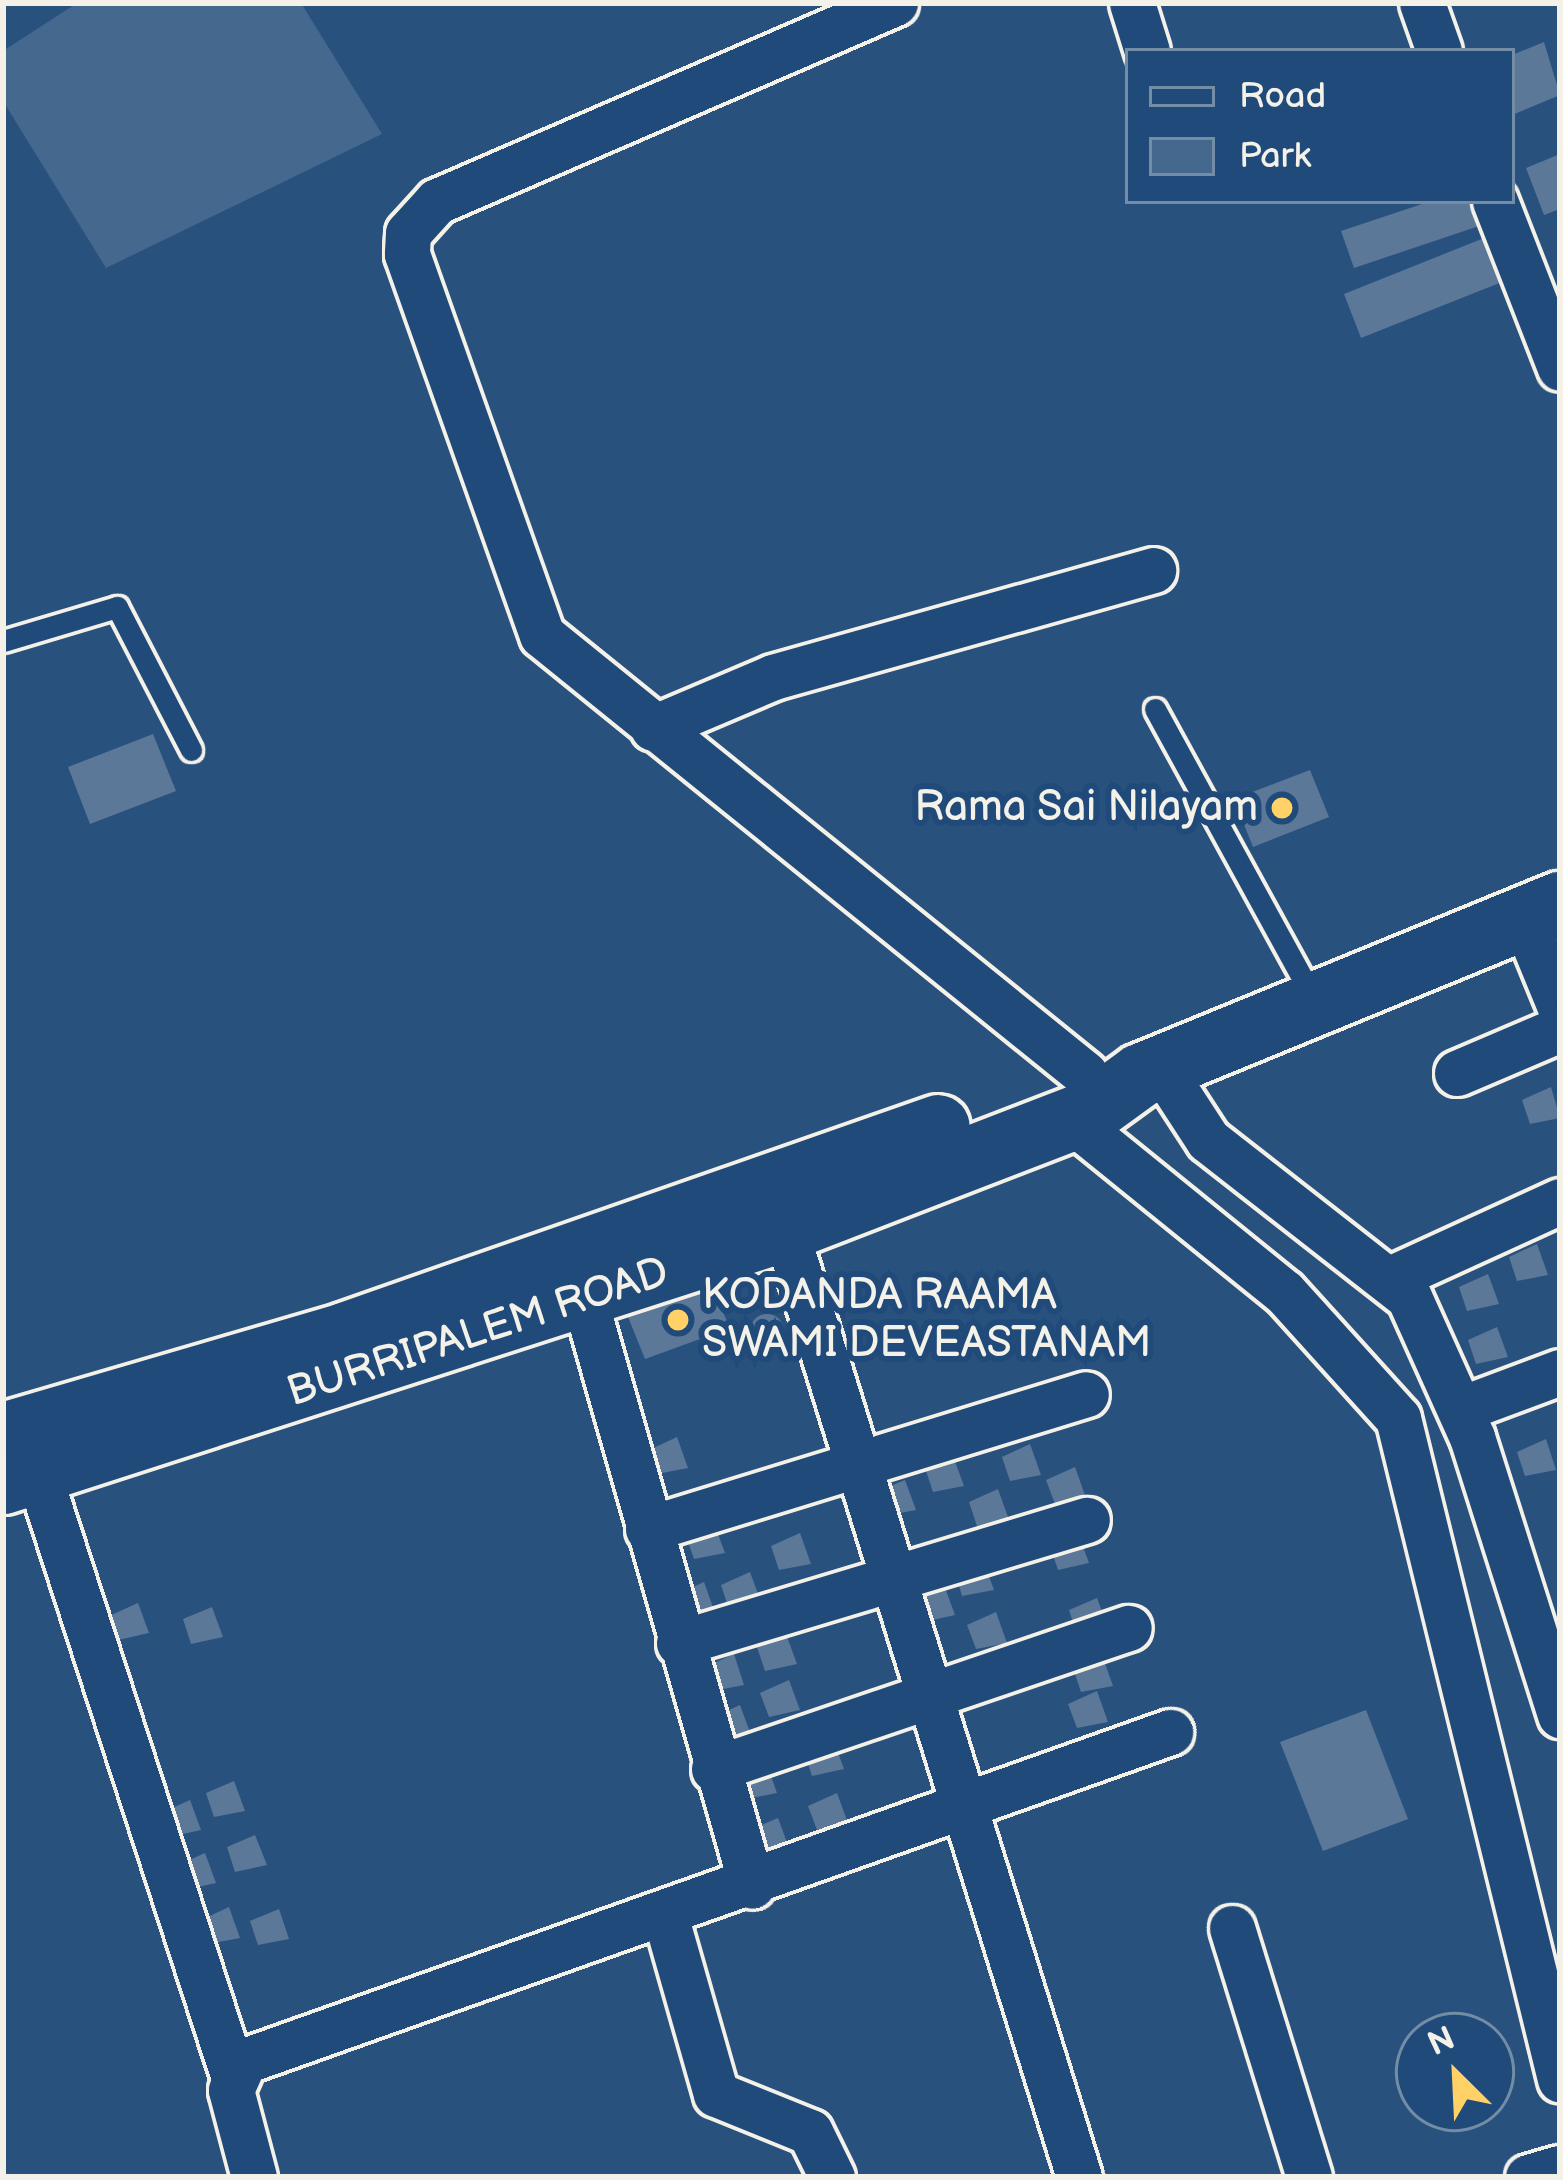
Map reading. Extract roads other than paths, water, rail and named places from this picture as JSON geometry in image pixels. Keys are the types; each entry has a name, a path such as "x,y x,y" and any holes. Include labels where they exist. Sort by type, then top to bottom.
{"main road":[{"name":"BURRIPALEM ROAD","path":"14,1463 585,1301 785,1229 1114,1084 1315,1002 1550,969"},
{"name":"BURRIPALEM ROAD","path":"14,1463 344,1334 1114,1084"}],"street":[{"path":"895,3 437,200 407,233 530,614 559,655 1114,1084 1208,1140 1394,1277 1461,1409 1560,1715"},
{"path":"1132,3 1146,48"},
{"path":"1422,3 1438,48"},
{"path":"1496,204 1560,368"},
{"path":"653,728 773,677 1153,570"},
{"path":"1457,1073 1550,969"},
{"path":"1114,1084 1285,1292 1398,1418 1560,2080"},
{"path":"1394,1277 1560,1201"},
{"path":"785,1229 924,1695 1079,2177"},
{"path":"585,1301 714,1769 752,1886"},
{"path":"1461,1409 1560,1372"},
{"path":"648,1529 1085,1394"},
{"path":"14,1463 233,2074 254,2177"},
{"path":"680,1643 1087,1520"},
{"path":"714,1769 1129,1628"},
{"path":"233,2074 306,2036 752,1886 959,1804 1171,1732"},
{"path":"665,1915 716,2094 810,2132 832,2177"},
{"path":"1232,1928 1309,2177"},
{"path":"1528,2177 1560,2168"}],"lane":[{"path":"3,641 117,608 190,750"},
{"path":"1155,709 1315,1002"}],"place":[{"name":"Rama Sai Nilayam","path":"1282,808"},
{"name":"KODANDA RAAMA SWAMI DEVEASTANAM","path":"678,1320"}]}
